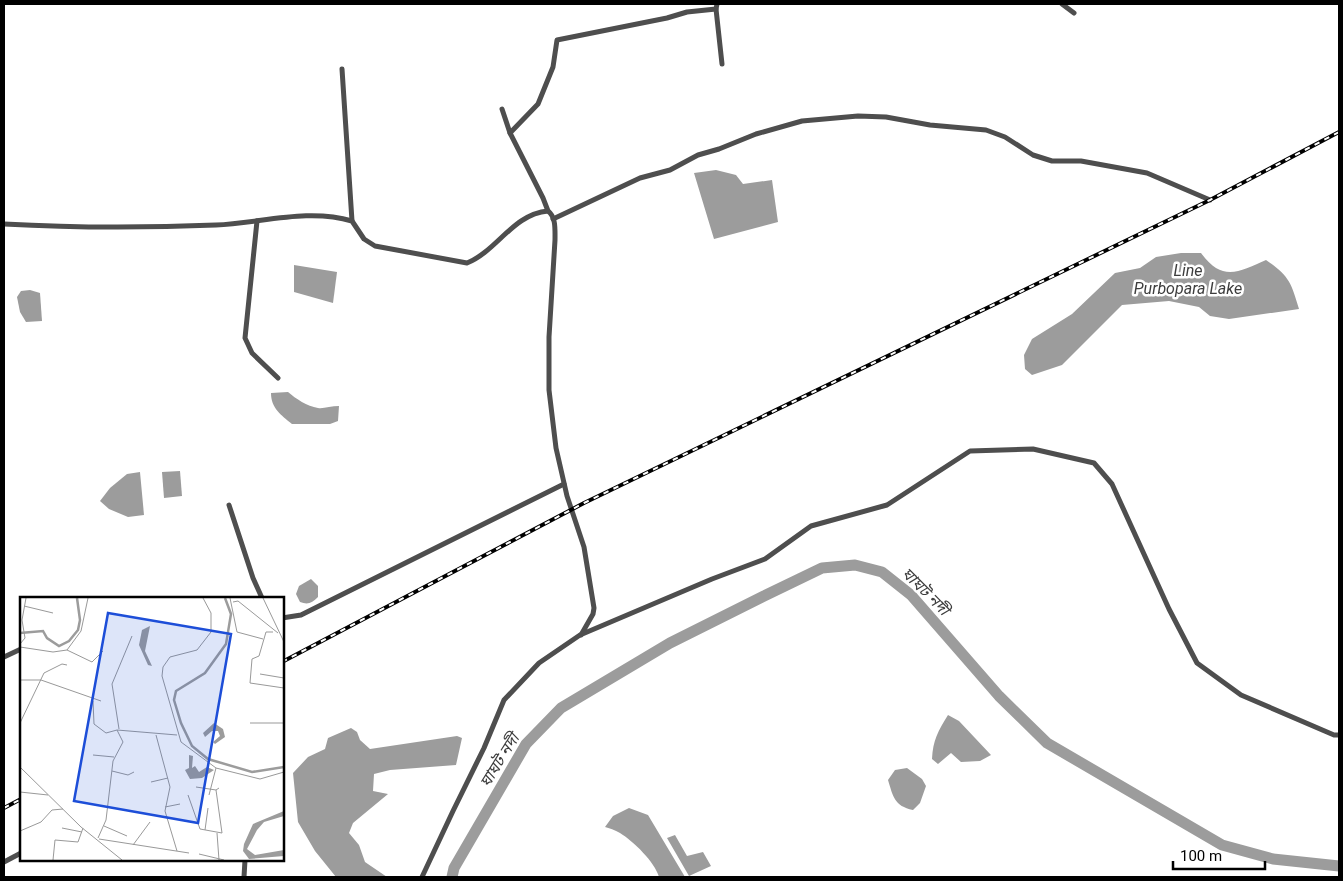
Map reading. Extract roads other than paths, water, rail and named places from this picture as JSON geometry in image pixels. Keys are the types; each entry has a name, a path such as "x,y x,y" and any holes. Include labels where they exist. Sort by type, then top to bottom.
{"street":[{"path":"1062,4 1074,13"},
{"path":"510,133 538,104 553,67 557,40 717,6 722,64"},
{"path":"342,69 352,221 364,239 375,246 467,263 475,260 508,231 534,213 548,211"},
{"path":"502,110 510,133 554,220 555,240 548,374 556,448 571,510 584,547 594,608 593,614 580,635"},
{"path":"554,220 640,178 670,170 698,154 719,149 749,136 802,121 858,116 886,117 930,125 986,130 1005,137 1033,155 1052,160 1081,161 1147,173 1210,200"},
{"path":"4,224 96,228 219,225 292,217 323,216 352,221"},
{"path":"257,221 245,338 252,353 278,378"},
{"path":"422,877 452,811 484,748 504,700 539,663 580,635 703,583 765,560 811,526 887,505 970,451 1033,449 1094,463 1112,484 1169,609 1197,663 1241,695 1334,735 1339,735"},
{"path":"284,618 301,615 564,484"},
{"path":"229,505 253,578 262,597"},
{"path":"4,657 20,649"},
{"path":"4,862 20,854"},
{"path":"244,877 245,861"}],"water":[{"path":"716,170 736,175 743,184 772,180 778,222 714,239 694,173"},
{"name":"Line Purbopara Lake","path":"1181,253 1201,253 1216,268 1231,272 1239,271 1266,260 1288,280 1299,309 1229,319 1210,316 1199,307 1169,301 1122,305 1062,365 1032,375 1025,369 1024,355 1032,339 1072,314 1115,273 1140,268 1156,257"},
{"path":"294,265 337,272 333,303 294,292"},
{"path":"30,290 40,293 42,321 26,322 20,312 17,297 21,291"},
{"path":"288,392 302,402 314,407 339,406 338,421 330,424 292,424 277,411 271,398 271,393"},
{"path":"180,471 182,496 164,498 162,472"},
{"path":"140,472 144,515 128,517 109,509 100,501 110,488 127,474"},
{"path":"311,579 318,586 318,597 310,603 300,602 296,594 299,586"},
{"path":"948,715 959,721 991,755 980,761 961,762 951,753 938,764 932,759 937,736"},
{"path":"351,728 357,732 360,740 370,749 457,736 462,738 456,765 390,770 374,774 373,791 388,794 353,823 349,833 359,845 365,862 387,877 336,877 315,851 298,822 293,773 308,757 325,749 328,738"},
{"path":"907,768 922,779 926,786 920,803 913,810 898,803 888,780 895,770"},
{"path":"629,808 648,815 685,877 659,877 653,865 637,846 620,833 605,827 613,816"},
{"path":"675,835 687,856 703,852 711,866 689,876 667,838"}],"waterway":[{"name":"ঘাঘট নদী","path":"452,877 454,868 526,744 561,708 670,643 764,596 822,568 855,565 882,572 911,595 999,696 1047,743 1222,845 1273,859 1339,866"}],"railway":[{"path":"284,661 584,503 1210,200 1339,132"},
{"path":"4,808 20,800"}]}
